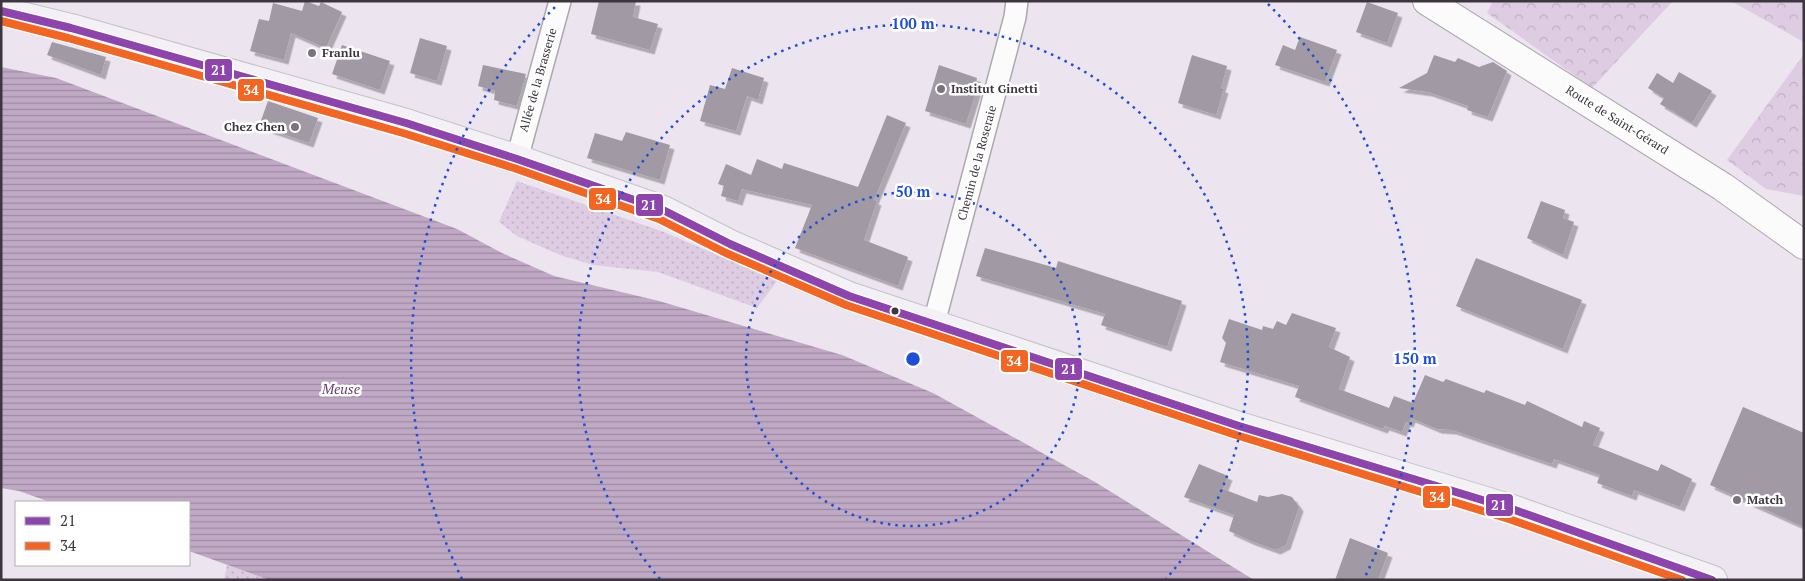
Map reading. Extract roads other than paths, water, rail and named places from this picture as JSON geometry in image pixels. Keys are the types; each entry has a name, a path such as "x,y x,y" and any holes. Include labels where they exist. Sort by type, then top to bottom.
{"main road":[{"name":"Route de Saint-Gérard","path":"1427,1 1723,186 1804,245"},
{"path":"2,11 71,28 396,121 516,159 662,210 730,244 849,296 1239,426 1512,509 1713,580"}],"street":[{"path":"2,11 6,1"},
{"name":"Allée de la Brasserie","path":"516,159 560,1"},
{"name":"Chemin de la Roseraie","path":"934,323 1015,17 1017,1"}],"water":[{"name":"Meuse","path":"1,67 56,78 457,229 502,253 554,276 659,301 842,355 933,393 1095,482 1254,580 269,580 190,551 190,501 47,501 19,491 1,488"}],"place":[{"name":"Franlu","path":"312,53"},
{"name":"Institut Ginetti","path":"941,89"},
{"name":"Chez Chen","path":"295,127"},
{"name":"Match","path":"1737,500"}]}
